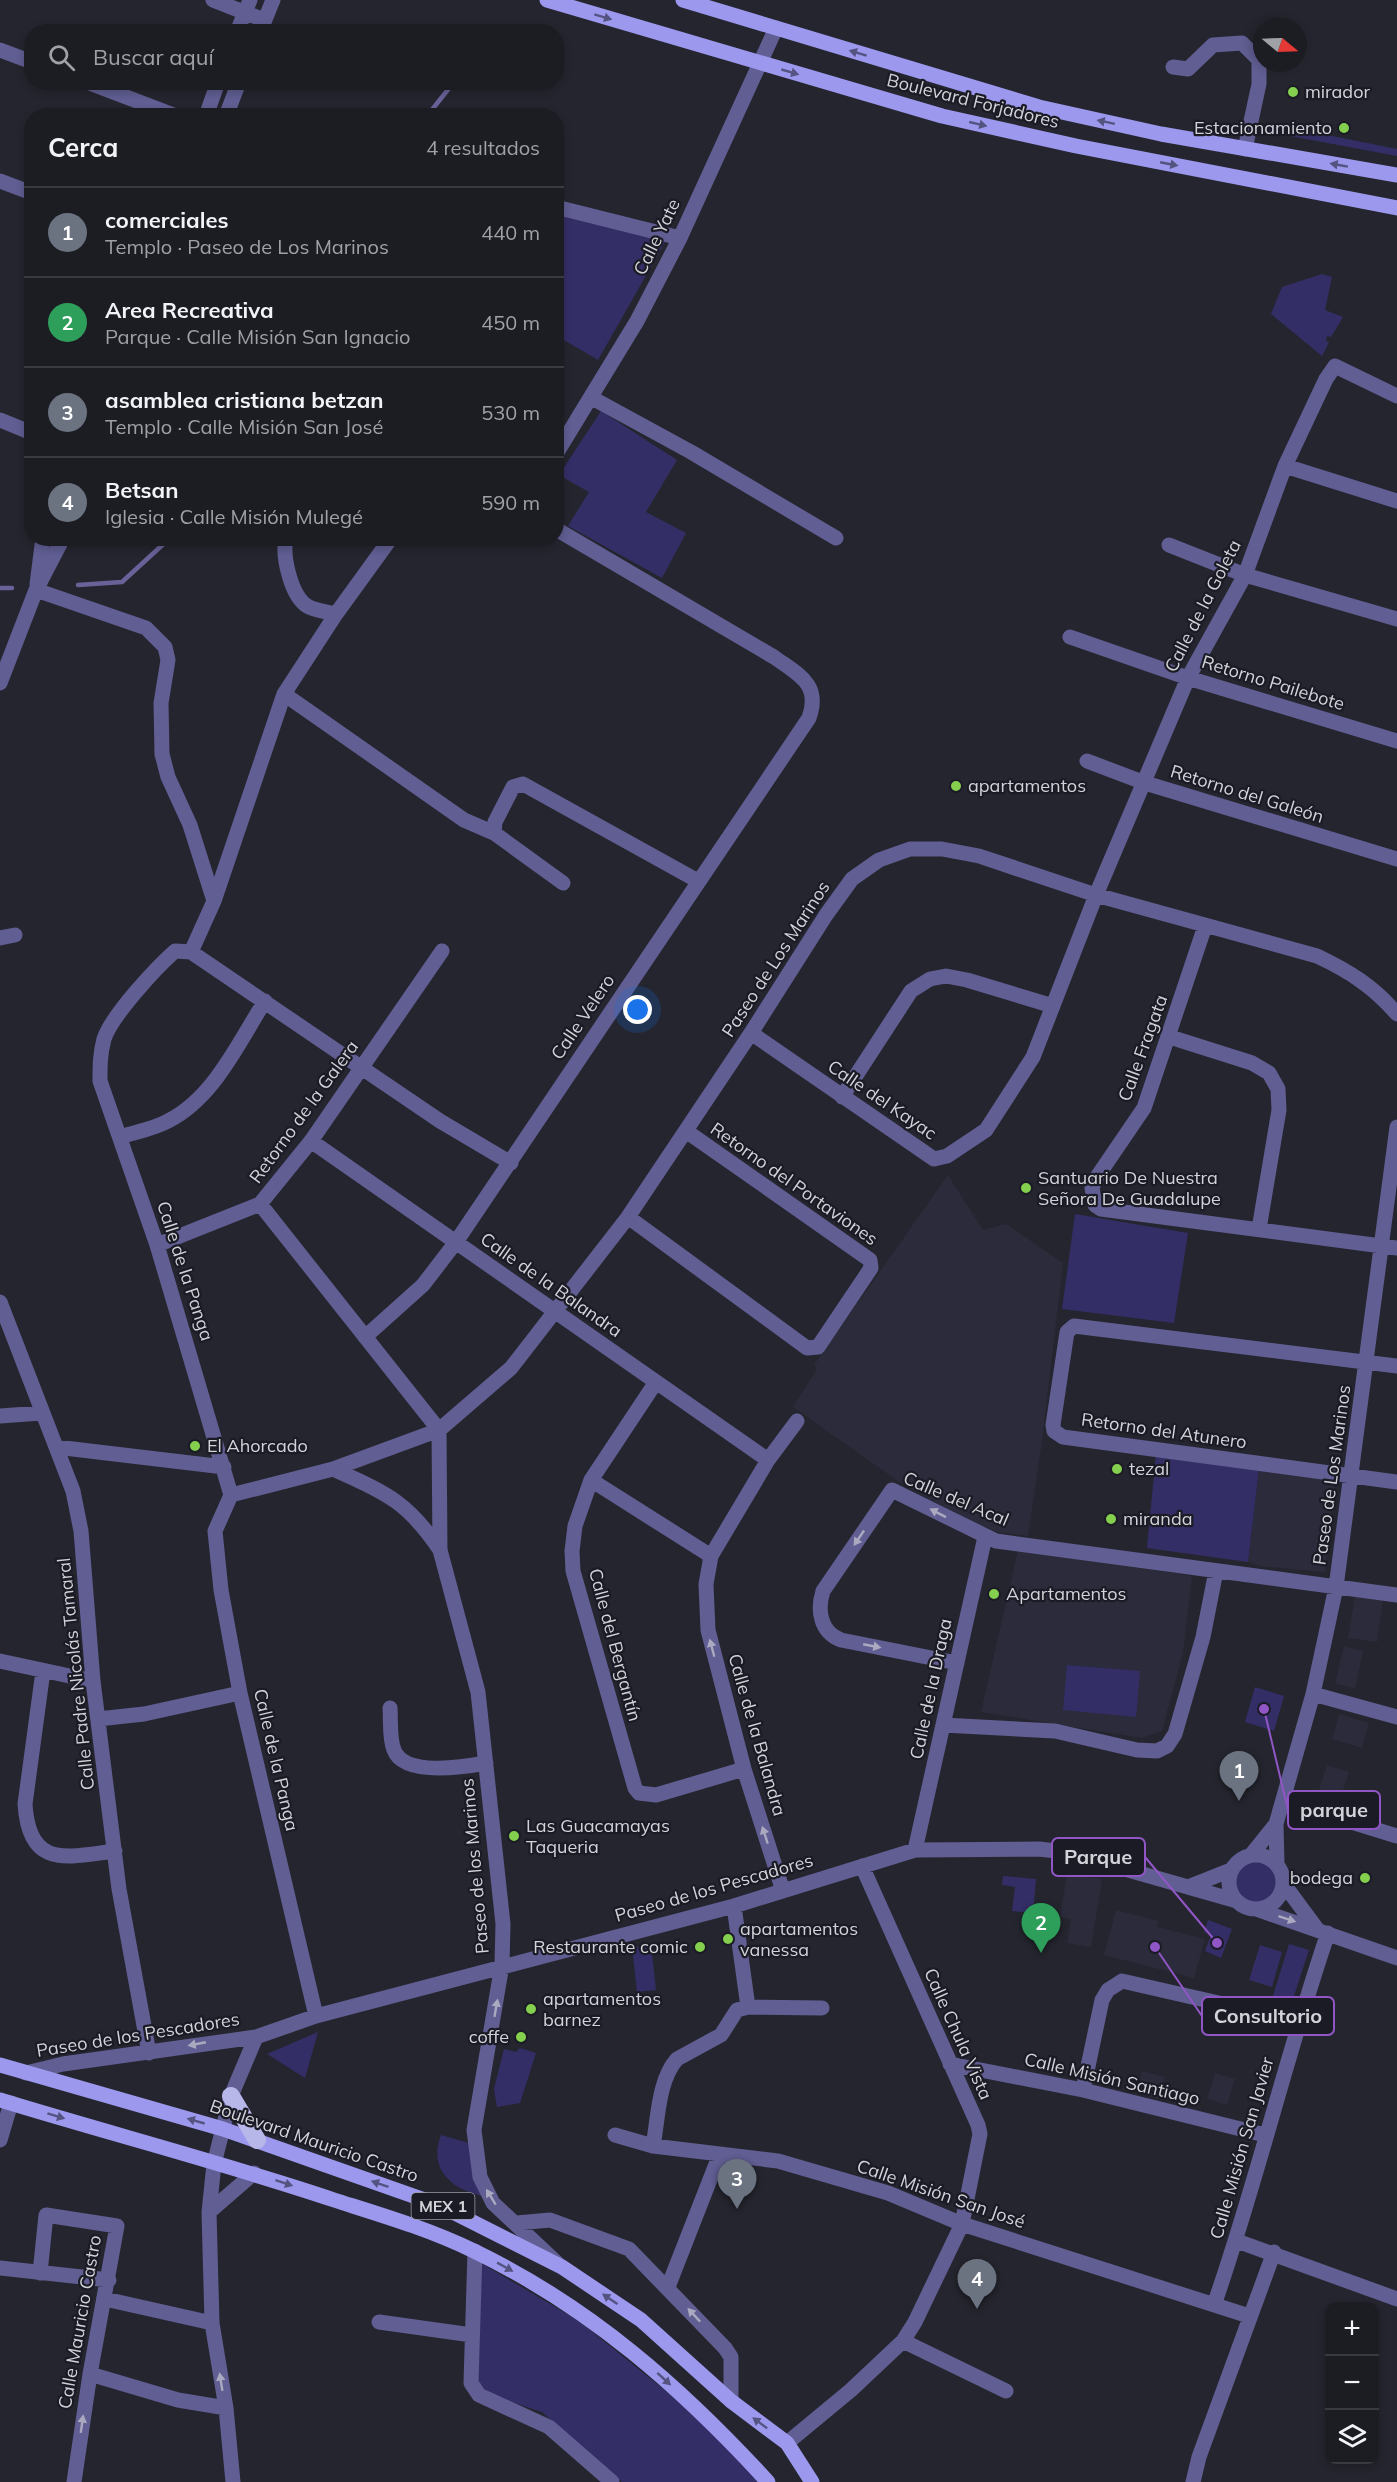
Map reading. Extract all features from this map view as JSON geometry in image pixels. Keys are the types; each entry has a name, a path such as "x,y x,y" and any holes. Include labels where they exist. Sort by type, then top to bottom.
{"highway":[{"path":"231,2097 257,2140"}],"main road":[{"name":"Boulevard Forjadores","path":"547,0 942,116 1010,132 1397,208"},
{"name":"Boulevard Forjadores","path":"682,0 1039,107 1161,135 1397,175"},
{"name":"Boulevard Mauricio Castro","path":"3,2064 26,2073 224,2129 440,2205 562,2267 641,2320 731,2401 787,2443 812,2482"},
{"name":"MEX 1","path":"6,2101 214,2164 254,2173 429,2230 475,2251 582,2313 629,2347 714,2423 768,2482"}],"street":[{"path":"213,0 247,7 260,24"},
{"path":"263,24 273,0"},
{"path":"240,24 247,7"},
{"name":"Calle Yate","path":"564,442 637,321 680,238 776,28"},
{"path":"1173,68 1188,69 1213,45 1242,44 1259,60 1259,84 1245,149"},
{"path":"0,50 24,59"},
{"path":"108,90 155,108"},
{"path":"209,108 215,90"},
{"path":"229,108 236,90"},
{"path":"0,181 24,190"},
{"path":"564,209 680,238"},
{"name":"Calle de la Goleta","path":"1096,895 1188,678 1245,575 1285,466 1326,379 1335,366 1397,396"},
{"path":"592,398 691,452 836,538"},
{"path":"0,420 24,430"},
{"path":"1285,466 1397,501"},
{"name":"Calle Velero","path":"365,1337 423,1285 456,1242 809,718 814,703 810,686 801,676 774,657 564,534"},
{"path":"1170,545 1245,575 1397,620"},
{"path":"36,590 42,546"},
{"path":"0,683 36,590 59,546"},
{"path":"285,546 284,555 289,576 304,604 310,608 336,614"},
{"path":"385,546 336,614 284,694 214,901 190,952 440,1121 511,1163"},
{"path":"36,590 146,628 165,647 168,660 161,703 162,754 168,777 190,825 214,901"},
{"name":"Retorno Pailebote","path":"1070,637 1188,678 1397,741"},
{"path":"284,694 464,820 494,833 563,883"},
{"name":"Retorno del Galeón","path":"1087,761 1145,783 1397,859"},
{"path":"494,833 495,822 507,796 513,787 523,784 698,881"},
{"name":"Paseo de Los Marinos","path":"231,1495 333,1469 439,1430 511,1368 628,1217 852,879 879,860 910,849 952,851 980,856 1096,895 1317,956 1339,966 1379,993 1397,1014"},
{"name":"Calle del Kayac","path":"751,1034 934,1159 940,1160 986,1130 1033,1057 1096,895"},
{"name":"Calle Fragata","path":"1205,926 1170,1037 1144,1108 1092,1188 1095,1205 1101,1209 1397,1248"},
{"name":"Calle de la Panga","path":"190,952 175,951 136,991 105,1036 99,1060 100,1081 157,1245 231,1495 215,1531 216,1555 240,1693 316,2016"},
{"name":"Retorno de la Galera","path":"157,1245 260,1204 311,1141 442,951"},
{"path":"842,1097 911,991 930,979 946,976 967,980 1053,1006"},
{"path":"120,1137 166,1122 184,1111 207,1090 265,1001"},
{"path":"1170,1037 1252,1063 1269,1074 1278,1089 1279,1110 1258,1229"},
{"name":"Paseo de Los Marinos","path":"1277,1864 1276,1824 1313,1694 1336,1587 1353,1476 1397,1126"},
{"name":"Retorno del Portaviones","path":"628,1217 807,1348 819,1347 871,1268 870,1260 686,1131"},
{"name":"Calle de la Balandra","path":"311,1141 768,1460"},
{"path":"260,1204 439,1430"},
{"name":"Calle Padre Nicolás Tamaral","path":"0,1302 73,1491 81,1531 93,1681 119,1889 149,2053"},
{"name":"Retorno del Atunero","path":"1397,1366 1074,1326 1067,1332 1053,1425 1054,1431 1063,1437 1397,1482"},
{"name":"Calle del Bergantín","path":"656,1382 591,1480 574,1526 573,1571 635,1788 645,1795 656,1795 744,1769"},
{"path":"0,1416 41,1413"},
{"name":"Calle de la Balandra","path":"783,1891 744,1769 708,1630 706,1584 711,1556 768,1460 797,1421"},
{"name":"Paseo de los Marinos","path":"439,1430 440,1550 478,1692 503,1924 502,1965 474,2130 474,2151 480,2177 493,2203 562,2267"},
{"path":"56,1448 224,1467"},
{"path":"333,1469 373,1487 409,1510 440,1550"},
{"path":"591,1480 711,1556"},
{"name":"Calle del Acal","path":"957,1663 834,1637 822,1622 819,1602 823,1591 892,1490 996,1541 1397,1595"},
{"name":"Calle de la Draga","path":"915,1850 985,1537"},
{"path":"943,1725 1055,1731 1137,1750 1157,1751 1167,1746 1175,1734 1203,1637 1216,1571"},
{"path":"0,1661 93,1681"},
{"path":"43,1671 25,1804 26,1822 40,1849 46,1854 62,1857 115,1851"},
{"path":"98,1719 144,1714 240,1693"},
{"path":"1313,1694 1397,1717"},
{"path":"390,1708 393,1749 402,1760 424,1768 486,1763"},
{"path":"1283,1801 1397,1836"},
{"name":"Paseo de Los Marinos","path":"1251,1854 1276,1824"},
{"name":"Paseo de los Pescadores","path":"26,2073 63,2064 256,2037 316,2016 502,1965 734,1906 915,1850 1039,1849 1065,1852 1237,1901"},
{"path":"1188,1887 1231,1870 1243,1857 1251,1854 1269,1857 1277,1864 1283,1883 1322,1931"},
{"name":"Calle Chula Vista","path":"787,2443 851,2390 903,2341 924,2307 962,2224 980,2134 862,1866"},
{"path":"1231,1870 1229,1884 1237,1901 1397,1958"},
{"path":"1256,1909 1271,1905 1277,1899 1283,1883"},
{"path":"734,1906 748,2007"},
{"name":"Calle Misión San Javier","path":"1214,2305 1237,2241 1322,1931"},
{"path":"1083,2090 1102,2000 1108,1990 1122,1981 1297,2021"},
{"path":"653,2146 665,2083 672,2065 677,2059 722,2035 737,2010 748,2007 822,2008"},
{"name":"Paseo de los Pescadores","path":"233,2482 226,2408 212,2323 209,2212 214,2164 231,2097 256,2037"},
{"name":"Calle Misión Santiago","path":"950,2064 1083,2090 1265,2135"},
{"path":"0,2140 6,2101"},
{"name":"Calle Misión San José","path":"615,2135 653,2146 750,2156 789,2164 888,2193 962,2224 1249,2316"},
{"path":"668,2287 720,2154"},
{"path":"209,2212 254,2173"},
{"name":"Calle Mauricio Castro","path":"40,2273 46,2215 117,2226 109,2280 90,2374 74,2482"},
{"path":"517,2223 536,2219 550,2220 629,2249 668,2287 731,2357 731,2401"},
{"path":"1237,2241 1274,2252 1397,2299"},
{"path":"475,2251 471,2383 479,2395 549,2427 612,2482"},
{"path":"1193,2482 1199,2457 1274,2252"},
{"path":"0,2268 109,2280"},
{"path":"105,2300 212,2323"},
{"path":"378,2322 472,2335"},
{"path":"903,2341 1006,2391"},
{"path":"90,2374 178,2400 226,2408"}],"shaded area":[{"path":"1268,123 1397,149 1397,156 1269,132"},
{"path":"564,212 665,242 598,360 564,340"},
{"path":"1322,274 1332,277 1325,310 1343,317 1331,337 1327,336 1326,341 1329,342 1322,356 1271,314 1282,287"},
{"path":"601,411 677,460 646,512 686,533 662,578 568,526 589,492 564,478 564,467"},
{"path":"948,1175 983,1230 1006,1224 1063,1263 1042,1441 1028,1536 998,1532 976,1524 905,1486 793,1407 817,1369 814,1365"},
{"path":"1075,1214 1188,1233 1174,1323 1062,1309"},
{"path":"1156,1454 1259,1469 1248,1562 1147,1548"},
{"path":"1259,1469 1335,1480 1325,1572 1260,1566 1248,1562"},
{"path":"1018,1550 1192,1576 1183,1653 1162,1731 1142,1738 981,1712"},
{"path":"1355,1596 1383,1600 1377,1642 1348,1638"},
{"path":"1344,1646 1363,1651 1355,1688 1335,1684"},
{"path":"1067,1665 1140,1671 1136,1717 1063,1710"},
{"path":"1255,1687 1284,1696 1274,1731 1245,1722"},
{"path":"1339,1714 1369,1723 1362,1748 1332,1739"},
{"path":"1327,1765 1349,1772 1340,1799 1318,1792"},
{"path":"1255,1859 1271,1866 1278,1882 1271,1898 1255,1905 1239,1898 1232,1882 1239,1866"},
{"path":"1067,1874 1102,1879 1091,1947 1067,1943 1071,1919 1060,1917"},
{"path":"1003,1876 1036,1879 1033,1913 1012,1911 1015,1887 1002,1885"},
{"path":"1116,1910 1159,1921 1157,1927 1205,1939 1194,1978 1104,1955"},
{"path":"1208,1920 1232,1929 1221,1958 1205,1951 1211,1935 1204,1932"},
{"path":"1289,1944 1309,1950 1290,2008 1271,2002"},
{"path":"651,1945 656,1990 637,1992 632,1947"},
{"path":"1260,1945 1282,1952 1272,1987 1249,1980"},
{"path":"318,2032 305,2078 267,2054"},
{"path":"520,2048 536,2053 520,2103 497,2107 494,2089 504,2049 516,2052"},
{"path":"1142,2071 1165,2077 1159,2099 1136,2093"},
{"path":"1215,2073 1235,2079 1227,2105 1207,2099"},
{"path":"441,2135 472,2144 482,2196 461,2188 445,2176 438,2158"},
{"path":"481,2263 579,2321 698,2417 764,2482 622,2482 542,2412 483,2393 475,2381"}],"waterway":[{"path":"433,108 448,90"},
{"path":"78,585 122,582 161,546"},
{"path":"0,588 12,588"}],"place":[{"name":"mirador","path":"1293,92"},
{"name":"Estacionamiento","path":"1344,128"},
{"name":"apartamentos","path":"956,786"},
{"name":"Santuario De Nuestra Señora De Guadalupe","path":"1026,1188"},
{"name":"El Ahorcado","path":"195,1446"},
{"name":"tezal","path":"1117,1469"},
{"name":"miranda","path":"1111,1519"},
{"name":"Apartamentos","path":"994,1594"},
{"name":"parque","path":"1264,1709"},
{"name":"comerciales","path":"1239,1801"},
{"name":"Las Guacamayas Taqueria","path":"514,1836"},
{"name":"bodega","path":"1365,1878"},
{"name":"apartamentos vanessa","path":"728,1939"},
{"name":"Parque","path":"1217,1943"},
{"name":"Restaurante comic","path":"700,1947"},
{"name":"Consultorio","path":"1155,1947"},
{"name":"Area Recreativa","path":"1041,1953"},
{"name":"apartamentos barnez","path":"531,2009"},
{"name":"coffe","path":"521,2037"},
{"name":"asamblea cristiana betzan","path":"737,2209"},
{"name":"Betsan","path":"977,2309"}]}
